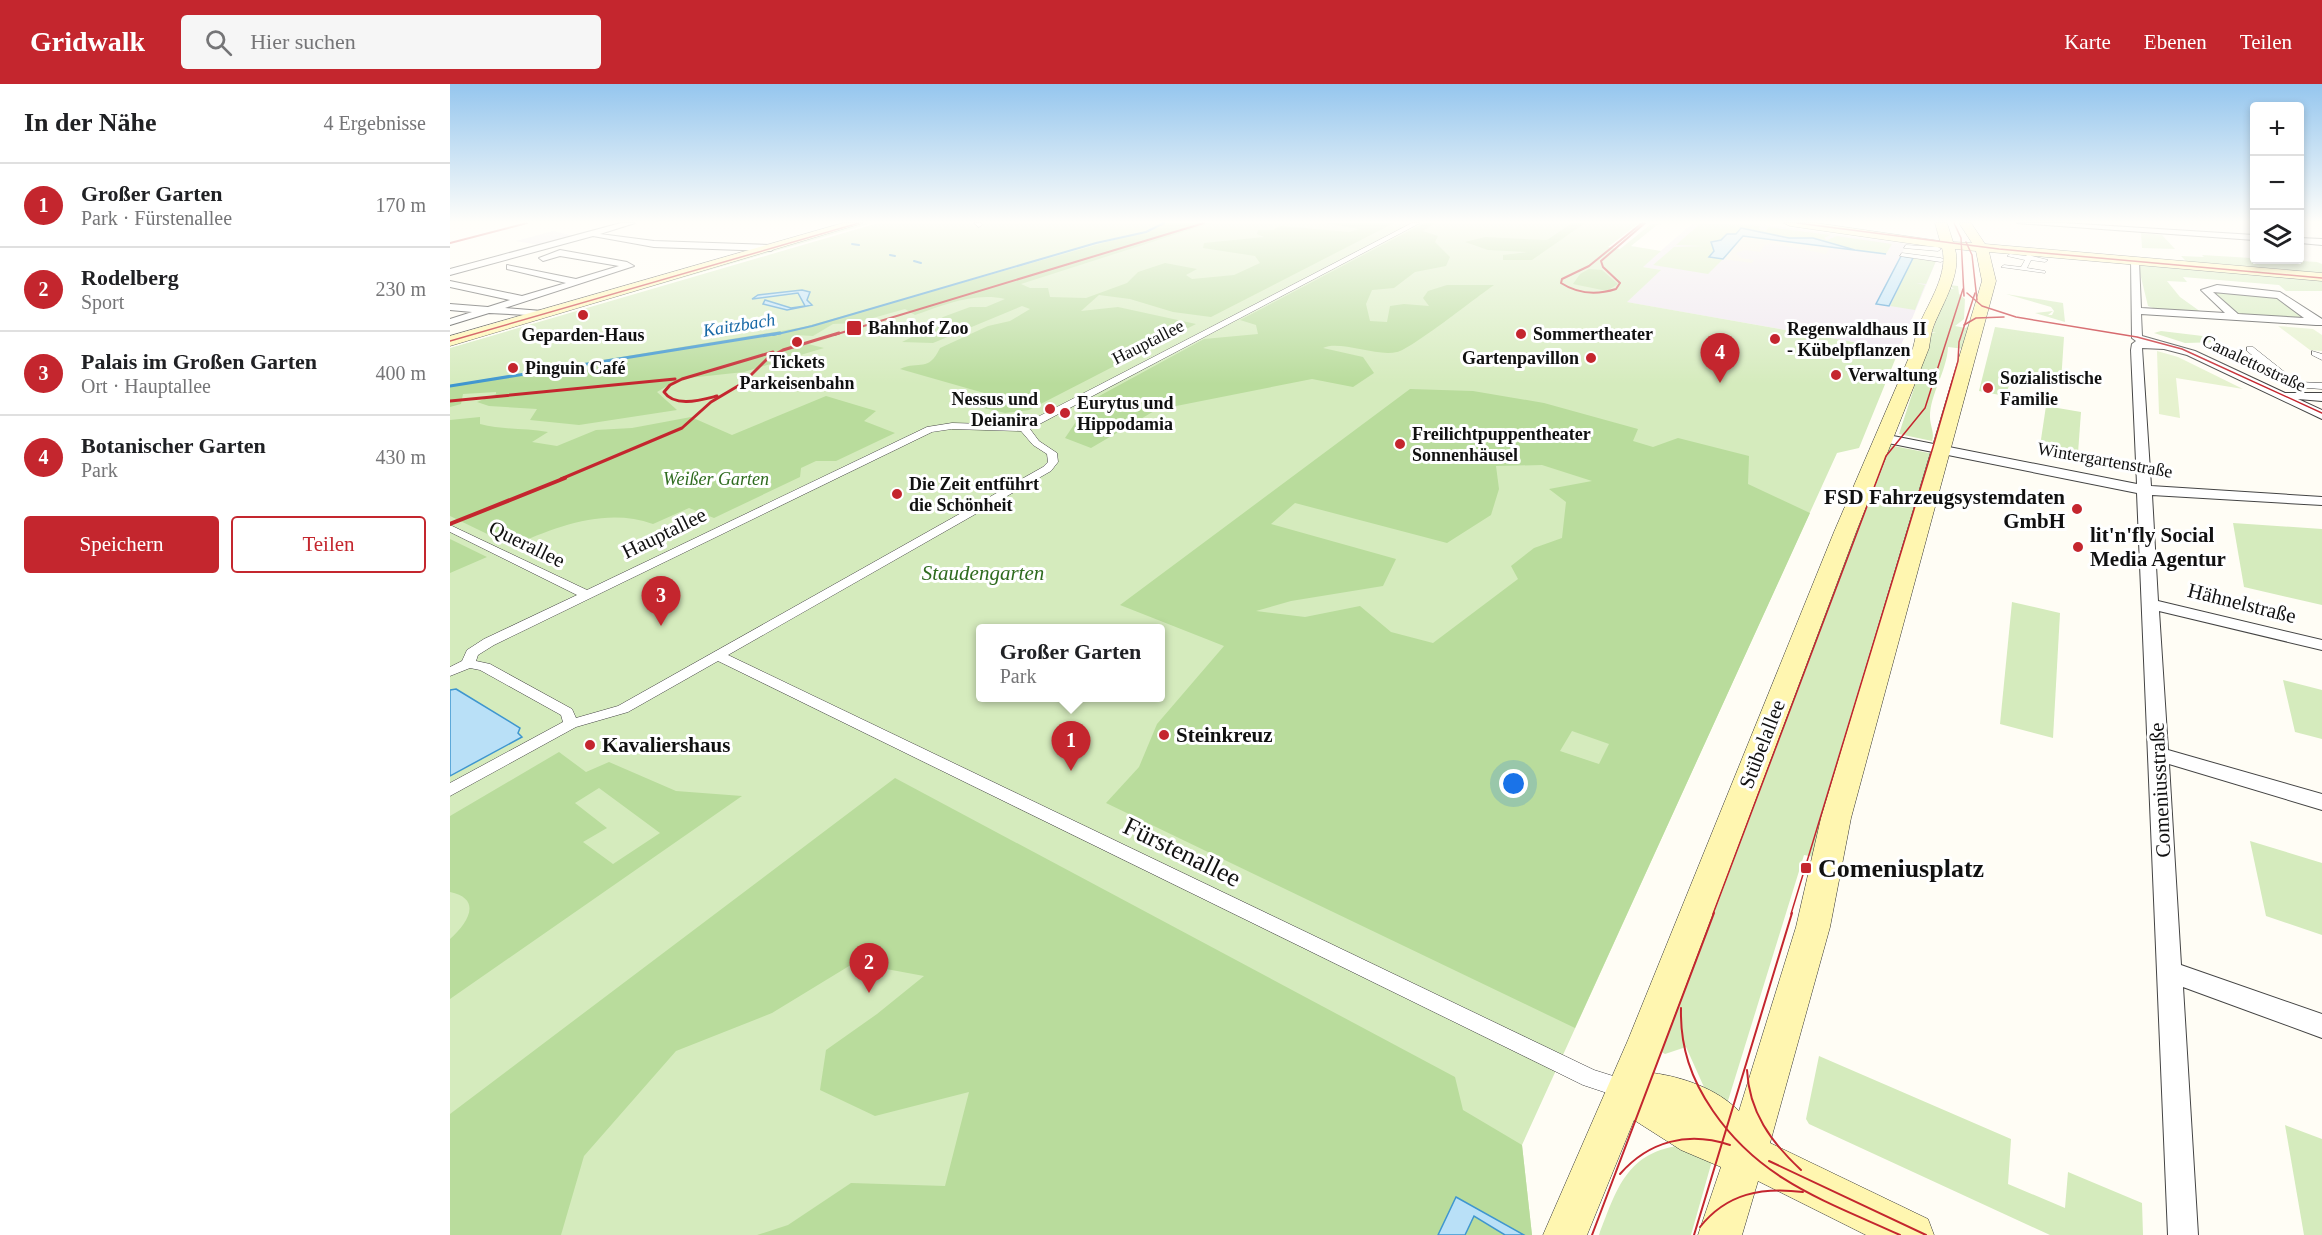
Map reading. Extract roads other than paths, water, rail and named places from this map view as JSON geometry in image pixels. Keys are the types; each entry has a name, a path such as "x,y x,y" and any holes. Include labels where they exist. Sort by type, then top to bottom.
{"main road":[{"path":"450,340 671,277"},
{"name":"Stübelallee","path":"1565,1235 1651,1029 1947,277"},
{"path":"1719,1235 1810,940 1829,865 1836,818 1989,277"},
{"path":"1625,1089 1661,1118 1694,1137 1720,1148 1746,1153 1912,1235"}],"street":[{"path":"450,283 474,277"},
{"path":"553,277 577,282"},
{"path":"450,322 594,277"},
{"name":"Hauptallee","path":"450,672 468,663 472,653 489,642 930,429 952,426 1024,428 1314,277"},
{"name":"Comeniusstraße","path":"2134,277 2183,1235"},
{"path":"450,283 520,299"},
{"path":"2235,317 2206,290 2217,288 2280,295 2319,322"},
{"path":"450,307 542,314"},
{"path":"2137,311 2319,322"},
{"name":"Canalettostraße","path":"2137,341 2170,346 2322,415"},
{"path":"2250,349 2295,385 2322,386"},
{"path":"2278,394 2322,397"},
{"path":"450,790 571,724 623,709 1047,469 1053,462 1052,453 1036,443 1024,428"},
{"name":"Wintergartenstraße","path":"1883,438 2145,490 2322,501"},
{"name":"Querallee","path":"450,528 586,594"},
{"name":"Hähnelstraße","path":"2151,604 2322,645"},
{"name":"Fürstenallee","path":"718,656 1590,1078 1625,1089"},
{"path":"468,663 485,667 567,712 571,724"},
{"path":"2159,754 2322,802"},
{"path":"2170,972 2322,1026"}],"water":[{"path":"1890,277 1904,277 1889,306 1876,304"},
{"path":"802,290 810,292 807,300 812,305 787,310 763,304 765,300 791,308 805,306 798,293 752,299 758,295"},
{"path":"456,689 520,728 518,733 522,737 450,776 450,690"},
{"path":"1456,1197 1524,1235 1505,1235 1474,1216 1465,1235 1438,1235"}],"waterway":[{"name":"Kaitzbach","path":"773,335 812,326 981,277"},
{"name":"Kaitzbach","path":"450,386 780,333"}],"tram line":[{"path":"450,341 673,277"},
{"path":"1963,277 1964,296"},
{"path":"1974,277 1977,300"},
{"path":"2308,277 2322,278"},
{"path":"1713,914 1886,456 1925,408 1963,289"},
{"path":"1967,293 1973,298"},
{"path":"1973,298 1975,293"},
{"path":"1965,325 1973,298"},
{"path":"1973,298 1982,306 2016,317 2137,337 2182,349 2322,413"},
{"path":"1965,325 1976,318 2004,317"},
{"path":"1791,914 1933,447 1958,361 1959,342 1965,325"},
{"path":"1592,1235 1714,913"},
{"path":"1727,1128 1792,913"},
{"path":"1681,1008 1682,1036 1688,1062 1705,1099 1727,1128"},
{"path":"1747,1070 1757,1113 1771,1137 1801,1170"},
{"path":"1722,1143 1727,1128"},
{"path":"1727,1128 1752,1155 1774,1172 1821,1199 1900,1235"},
{"path":"1620,1174 1644,1154 1670,1142 1699,1139 1722,1143"},
{"path":"1694,1235 1722,1143"},
{"path":"1722,1143 1730,1145"},
{"path":"1769,1161 1926,1235"},
{"path":"1700,1227 1722,1206 1746,1195 1773,1191 1803,1192"}],"railway":[{"path":"834,335 1027,277"},
{"path":"1567,277 1562,279 1561,283 1588,292 1616,289 1620,283 1613,277"},
{"path":"561,479 682,428 711,402 743,383 768,358 783,350 839,333"},
{"path":"717,396 689,402 675,400 664,392 670,385 682,379 773,352"},
{"path":"450,401 675,379"},
{"path":"450,524 565,478"}],"place":[{"name":"Geparden-Haus","path":"583,315"},
{"name":"Bahnhof Zoo","path":"854,328"},
{"name":"Sommertheater","path":"1521,334"},
{"name":"Regenwaldhaus II - Kübelpflanzen","path":"1775,339"},
{"name":"Tickets Parkeisenbahn","path":"797,342"},
{"name":"Gartenpavillon","path":"1591,358"},
{"name":"Pinguin Café","path":"513,368"},
{"name":"Verwaltung","path":"1836,375"},
{"name":"Botanischer Garten","path":"1720,383"},
{"name":"Sozialistische Familie","path":"1988,388"},
{"name":"Nessus und Deianira","path":"1050,409"},
{"name":"Eurytus und Hippodamia","path":"1065,413"},
{"name":"Freilichtpuppentheater Sonnenhäusel","path":"1400,444"},
{"name":"Die Zeit entführt die Schönheit","path":"897,494"},
{"name":"FSD Fahrzeugsystemdaten GmbH","path":"2077,509"},
{"name":"lit'n'fly Social Media Agentur","path":"2078,547"},
{"name":"Palais im Großen Garten","path":"661,626"},
{"name":"Steinkreuz","path":"1164,735"},
{"name":"Kavaliershaus","path":"590,745"},
{"name":"Großer Garten","path":"1071,771"},
{"name":"Comeniusplatz","path":"1806,868"},
{"name":"Rodelberg","path":"869,993"}],"park label":[{"name":"Weißer Garten","path":"716,479"},
{"name":"Staudengarten","path":"983,573"}]}
